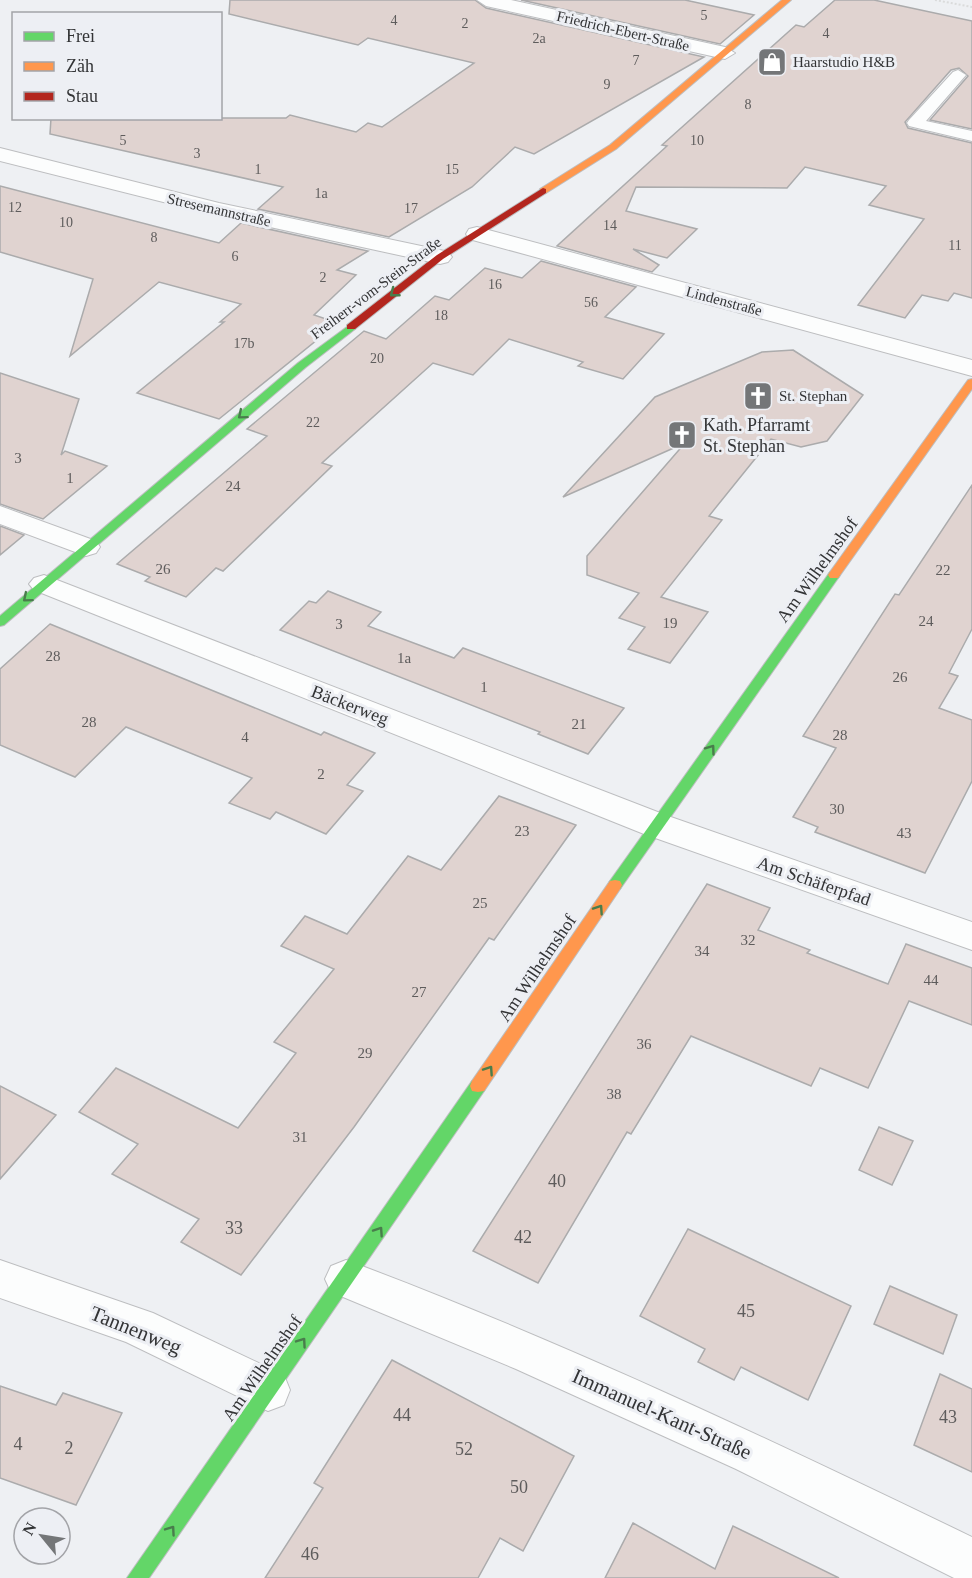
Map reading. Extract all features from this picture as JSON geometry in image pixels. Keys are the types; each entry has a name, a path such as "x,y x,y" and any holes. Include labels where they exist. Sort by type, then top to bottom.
{"street":[{"name":"Friedrich-Ebert-Straße","path":"486,0 725,53"},
{"name":"Freiherr-vom-Stein-Straße","path":"0,622 303,364 440,257 613,147 787,0"},
{"name":"Stresemannstraße","path":"0,154 190,204 344,239 440,257"},
{"name":"Lindenstraße","path":"477,234 972,368"},
{"name":"Am Wilhelmshof","path":"137,1578 346,1279 656,825 972,382"},
{"path":"0,514 86,547"},
{"name":"Bäckerweg","path":"44,584 656,825"},
{"name":"Am Schäferpfad","path":"656,825 972,936"},
{"name":"Tannenweg","path":"0,1279 138,1327 268,1390"},
{"name":"Immanuel-Kant-Straße","path":"346,1279 531,1355 721,1440 972,1562"}],"lane":[{"path":"958,75 915,123 972,136"}],"path":[{"path":"935,0 972,7"}],"building":[{"path":"230,0 475,0 486,8 704,57 534,154 515,147 472,187 389,237 258,209 283,187 50,134 51,120 222,120 222,118 286,118 290,115 356,132 368,123 382,127 474,63 368,38 358,45 229,14"},
{"path":"521,0 685,0 754,15 720,44"},
{"path":"835,0 874,0 972,21 972,129 930,120 968,76 959,68 951,70 905,122 908,128 972,143 972,298 954,293 948,301 922,295 905,318 858,305 924,219 869,205 886,186 805,167 787,188 636,187 626,211 697,229 667,258 633,249 659,265 652,272 557,246 667,146 662,145 796,25 804,27"},
{"path":"0,186 219,243 241,223 368,251 337,270 356,275 314,315 338,323 219,419 137,393 224,322 220,322 241,304 159,282 70,356 93,279 0,252"},
{"path":"541,261 636,287 605,317 664,334 623,379 578,366 583,362 509,339 473,375 433,363 322,463 332,466 223,571 216,568 186,597 145,581 150,577 117,564 267,436 247,429 364,331 386,339 435,296 449,300 485,268 522,278"},
{"path":"793,350 863,395 827,441 801,447 771,439 709,516 722,520 661,597 708,612 670,663 628,649 645,627 619,618 639,593 587,575 587,556 685,443 563,497 655,397 762,352"},
{"path":"0,373 79,399 61,455 65,451 107,466 43,519 0,504"},
{"path":"972,485 972,629 949,673 958,676 939,708 972,720 972,781 925,873 815,832 818,827 793,817 836,748 803,736 895,594 899,595"},
{"path":"0,526 24,535 0,555"},
{"path":"328,591 381,612 368,626 454,658 463,648 624,708 588,754 538,734 540,732 280,630 309,601 316,603"},
{"path":"50,624 321,735 324,732 375,753 347,785 363,791 326,834 276,812 270,819 229,803 252,778 126,727 75,777 0,745 0,669"},
{"path":"499,796 576,825 494,940 489,938 354,1127 241,1275 181,1242 199,1219 112,1174 138,1144 79,1112 116,1068 238,1128 296,1053 274,1042 334,969 281,946 305,916 347,934 408,856 441,870"},
{"path":"707,884 770,908 758,930 810,950 807,953 888,984 906,944 972,968 972,1025 909,1001 868,1088 820,1068 811,1086 691,1036 631,1134 627,1132 538,1283 473,1251"},
{"path":"0,1086 56,1115 0,1179"},
{"path":"879,1127 913,1141 892,1185 859,1170"},
{"path":"688,1229 851,1306 808,1400 741,1367 734,1380 698,1362 705,1349 640,1316"},
{"path":"890,1286 957,1315 943,1354 874,1324"},
{"path":"392,1360 574,1456 523,1551 500,1538 478,1578 265,1578 323,1488 314,1483"},
{"path":"940,1374 972,1389 972,1472 914,1445"},
{"path":"0,1386 56,1405 63,1393 122,1413 76,1505 0,1478"},
{"path":"633,1523 715,1569 733,1526 839,1578 605,1578"}],"traffic: fast":[{"path":"0,622 302,365 351,327"},
{"path":"615,885 834,575"},
{"path":"137,1578 478,1086"}],"traffic: slow":[{"path":"543,191 613,147 787,0"},
{"path":"834,575 972,382"},
{"path":"478,1086 615,885"}],"traffic: jam":[{"path":"351,327 440,257 543,191"}],"place":[{"name":"Haarstudio H&B","path":"772,62"},
{"name":"St. Stephan","path":"758,396"},
{"name":"Kath. Pfarramt St. Stephan","path":"682,435"}]}
